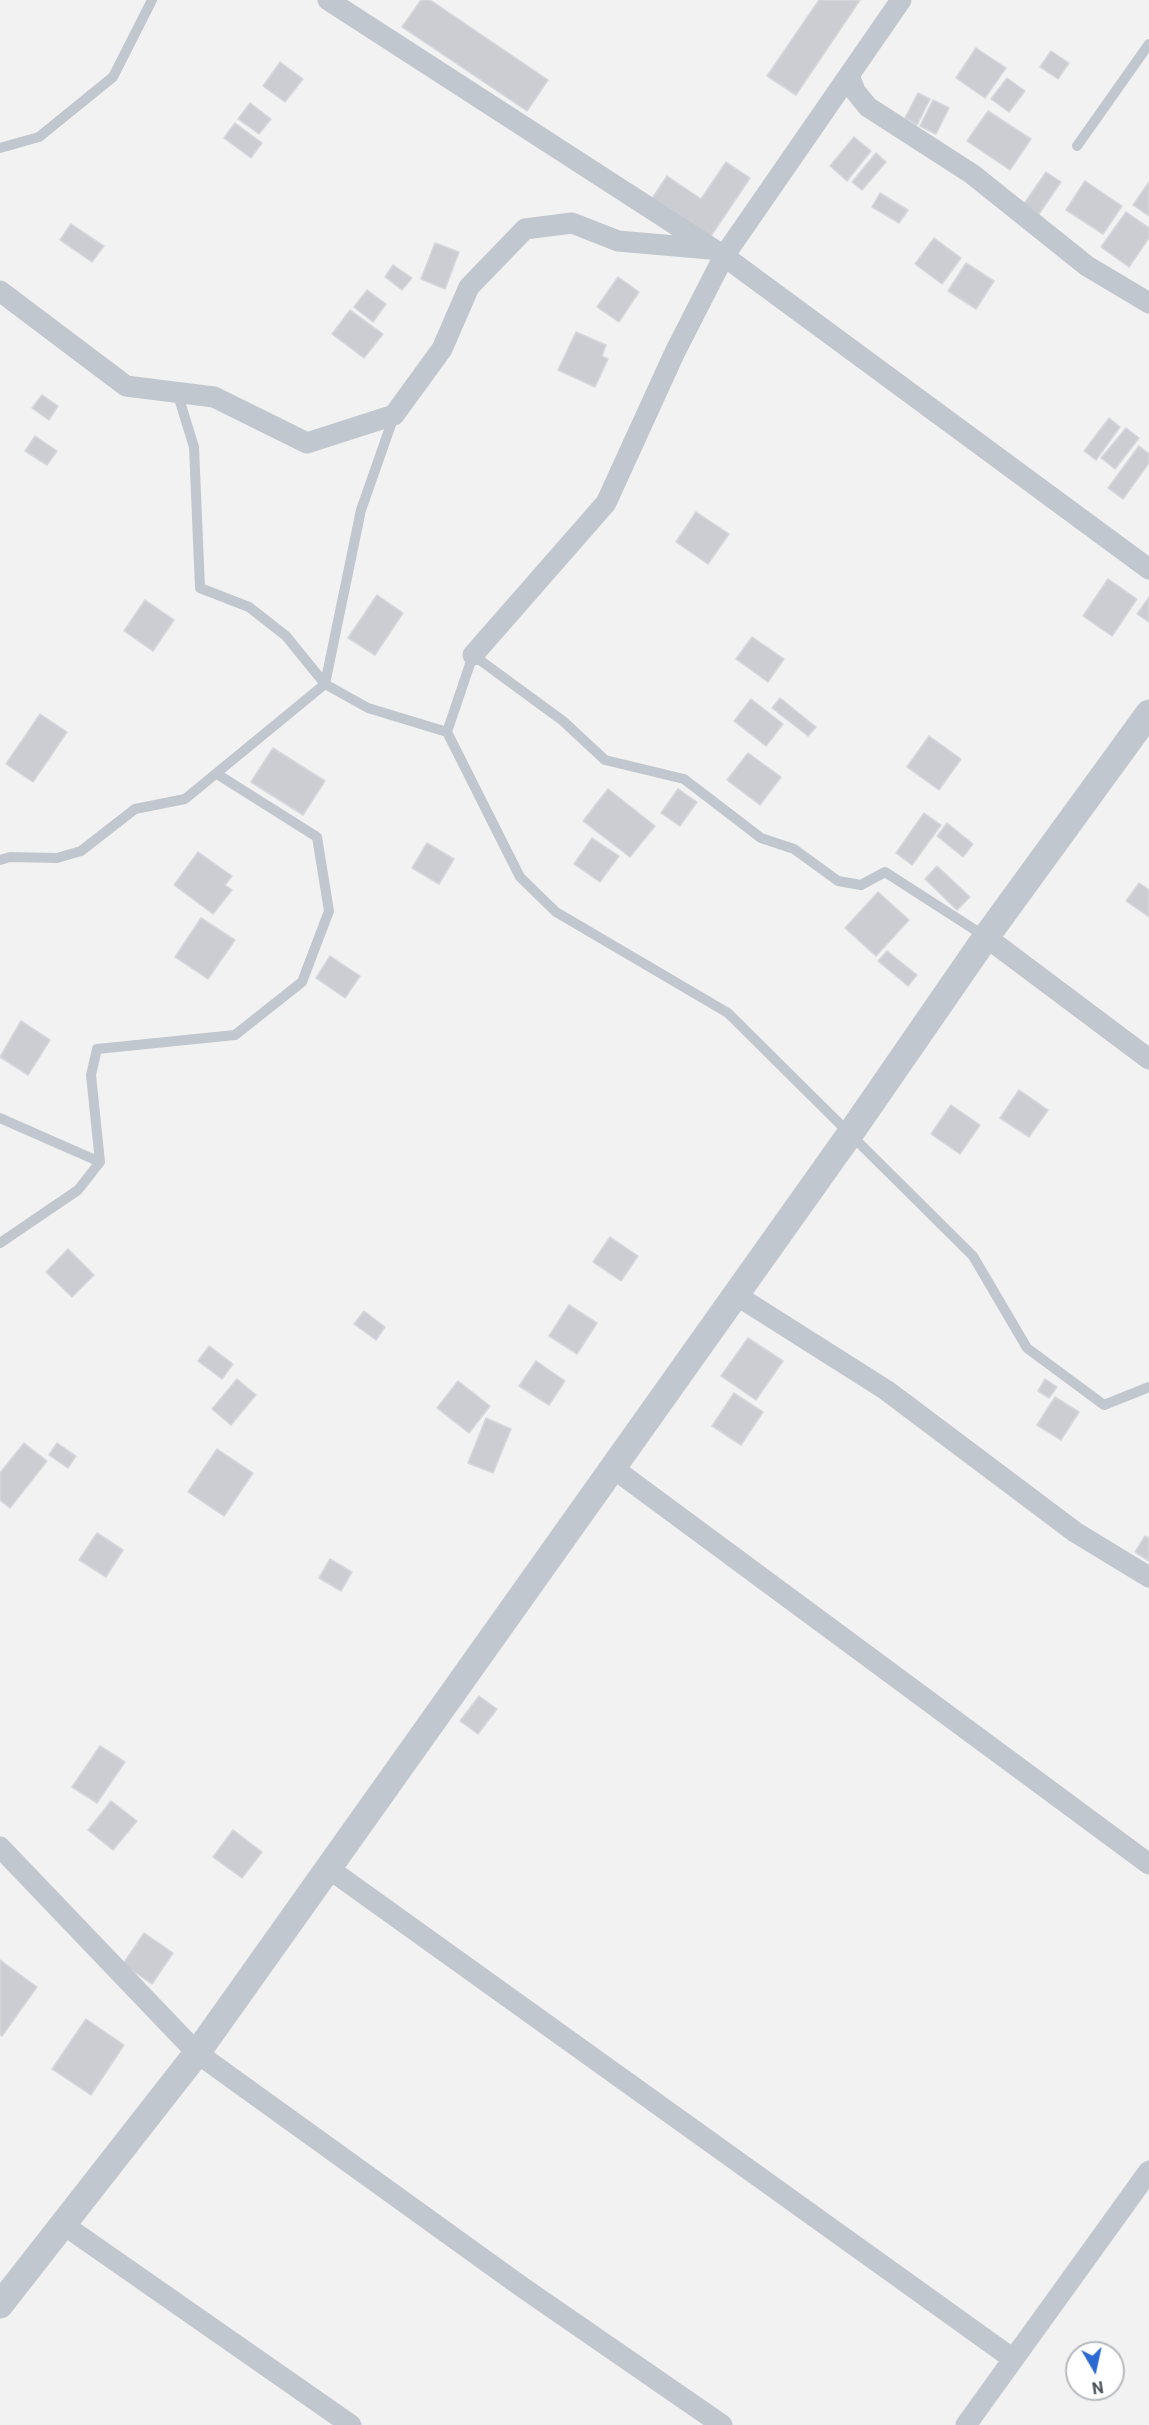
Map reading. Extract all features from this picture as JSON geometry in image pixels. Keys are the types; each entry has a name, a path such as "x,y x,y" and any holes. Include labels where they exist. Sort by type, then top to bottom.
{"street":[{"path":"328,0 718,253 1149,569"},
{"path":"473,655 606,503 718,253 849,75 901,0"},
{"path":"849,75 855,91 868,107 972,174 1087,266 1149,303"},
{"path":"0,291 126,386 214,397 307,443 394,415 442,349 469,287 525,229 572,224 618,241 718,253"},
{"path":"0,2305 197,2053 850,1134 986,937 1149,713"},
{"path":"986,937 1149,1059"},
{"path":"736,1295 886,1390 1075,1532 1149,1577"},
{"path":"613,1468 1149,1863"},
{"path":"0,1847 197,2053 522,2287 722,2425"},
{"path":"328,1868 1013,2359"},
{"path":"966,2425 1149,2171"},
{"path":"64,2225 351,2425"}],"lane":[{"path":"0,148 39,137 113,77 152,0"},
{"path":"1077,146 1149,44"},
{"path":"177,392 194,447 200,588 249,607 286,636 325,684 368,708 447,732"},
{"path":"0,860 10,857 57,858 81,852 135,809 185,799 325,684 361,510 394,415"},
{"path":"986,937 885,872 861,885 838,881 794,849 761,838 684,779 605,760 563,722 473,655 447,732 520,877 556,912 728,1013 973,1256 1027,1348 1104,1405 1149,1387"},
{"path":"0,1243 78,1190 100,1162 91,1075 97,1049 235,1035 302,982 329,911 317,837 217,774"},
{"path":"0,1118 100,1162"}],"building":[{"path":"421,0 430,0 548,80 527,111 402,27"},
{"path":"819,0 860,0 796,95 767,76"},
{"path":"976,48 1006,68 985,98 956,78"},
{"path":"1051,51 1069,63 1058,79 1040,67"},
{"path":"280,62 303,79 285,102 263,86"},
{"path":"1007,78 1025,91 1009,112 991,99"},
{"path":"918,93 930,99 917,125 905,118"},
{"path":"933,100 949,108 936,134 920,126"},
{"path":"250,103 271,119 259,134 238,119"},
{"path":"988,111 1031,139 1010,170 967,141"},
{"path":"235,123 262,143 251,158 224,138"},
{"path":"854,137 871,151 847,181 830,166"},
{"path":"876,153 886,162 862,190 852,182"},
{"path":"726,162 750,178 709,239 651,200 667,176 701,199"},
{"path":"1046,172 1061,182 1039,214 1024,204"},
{"path":"1085,181 1122,206 1103,234 1066,210"},
{"path":"1149,182 1149,216 1133,205"},
{"path":"880,193 908,210 899,223 872,207"},
{"path":"1126,212 1149,228 1149,238 1129,267 1101,247"},
{"path":"71,224 104,246 92,262 60,240"},
{"path":"934,238 961,258 942,284 915,264"},
{"path":"435,243 459,252 445,289 421,279"},
{"path":"966,263 994,281 976,309 948,291"},
{"path":"393,265 412,278 402,290 385,277"},
{"path":"618,277 639,292 619,322 597,307"},
{"path":"367,290 386,304 373,322 354,307"},
{"path":"350,310 383,334 364,358 332,334"},
{"path":"576,332 606,345 602,356 608,359 595,387 558,370"},
{"path":"42,395 58,406 49,420 32,408"},
{"path":"1109,418 1120,427 1096,460 1084,451"},
{"path":"1126,428 1139,438 1115,469 1101,458"},
{"path":"35,436 57,451 47,465 25,451"},
{"path":"1139,446 1149,454 1149,463 1123,499 1108,488"},
{"path":"696,512 729,534 708,564 676,542"},
{"path":"1108,579 1137,599 1112,636 1083,616"},
{"path":"377,595 403,613 375,655 348,638"},
{"path":"1149,597 1149,622 1137,614"},
{"path":"145,600 174,620 153,651 124,631"},
{"path":"752,637 784,659 768,682 736,659"},
{"path":"780,698 816,727 808,736 772,708"},
{"path":"751,699 783,724 766,746 734,721"},
{"path":"40,714 67,732 33,782 6,764"},
{"path":"929,736 961,759 939,790 907,767"},
{"path":"273,748 325,781 303,815 251,782"},
{"path":"748,753 781,777 760,805 727,780"},
{"path":"608,789 655,826 630,857 583,821"},
{"path":"678,789 697,802 680,826 661,813"},
{"path":"924,813 941,825 912,865 896,853"},
{"path":"947,823 973,844 963,857 937,836"},
{"path":"592,838 619,856 600,882 574,864"},
{"path":"427,843 454,859 439,884 412,868"},
{"path":"198,852 232,876 225,885 232,890 213,914 174,885"},
{"path":"937,866 970,897 957,910 925,879"},
{"path":"1139,883 1149,890 1149,917 1126,901"},
{"path":"878,892 909,920 876,956 845,928"},
{"path":"201,918 235,940 208,979 175,957"},
{"path":"887,951 917,975 908,986 878,961"},
{"path":"330,956 360,976 345,998 316,978"},
{"path":"21,1021 50,1040 28,1075 0,1057"},
{"path":"1019,1090 1048,1110 1029,1137 1000,1118"},
{"path":"951,1105 980,1125 960,1154 931,1134"},
{"path":"610,1237 638,1256 621,1281 593,1262"},
{"path":"68,1249 94,1275 72,1297 46,1272"},
{"path":"569,1305 597,1323 577,1354 549,1336"},
{"path":"364,1311 385,1327 376,1340 354,1324"},
{"path":"748,1338 783,1361 756,1400 721,1376"},
{"path":"209,1346 233,1364 222,1379 198,1361"},
{"path":"536,1361 565,1381 549,1405 519,1386"},
{"path":"237,1379 256,1395 231,1425 212,1409"},
{"path":"1045,1379 1057,1387 1049,1398 1038,1391"},
{"path":"458,1381 490,1406 469,1433 437,1408"},
{"path":"734,1393 763,1412 741,1445 712,1426"},
{"path":"1055,1397 1079,1412 1061,1440 1037,1425"},
{"path":"486,1418 511,1429 493,1473 468,1463"},
{"path":"24,1443 47,1461 10,1508 0,1500 0,1473"},
{"path":"57,1443 76,1456 68,1468 49,1455"},
{"path":"217,1449 253,1473 224,1516 188,1492"},
{"path":"97,1533 123,1550 106,1577 79,1560"},
{"path":"1145,1536 1149,1538 1149,1561 1135,1552"},
{"path":"330,1559 352,1572 341,1591 319,1578"},
{"path":"479,1696 497,1709 478,1734 460,1721"},
{"path":"100,1746 125,1762 97,1803 72,1787"},
{"path":"111,1801 137,1821 113,1850 88,1830"},
{"path":"233,1830 262,1852 242,1878 213,1857"},
{"path":"144,1933 173,1953 152,1984 123,1964"},
{"path":"0,1960 37,1987 2,2036 0,2035"},
{"path":"86,2019 124,2045 91,2095 52,2069"}]}
